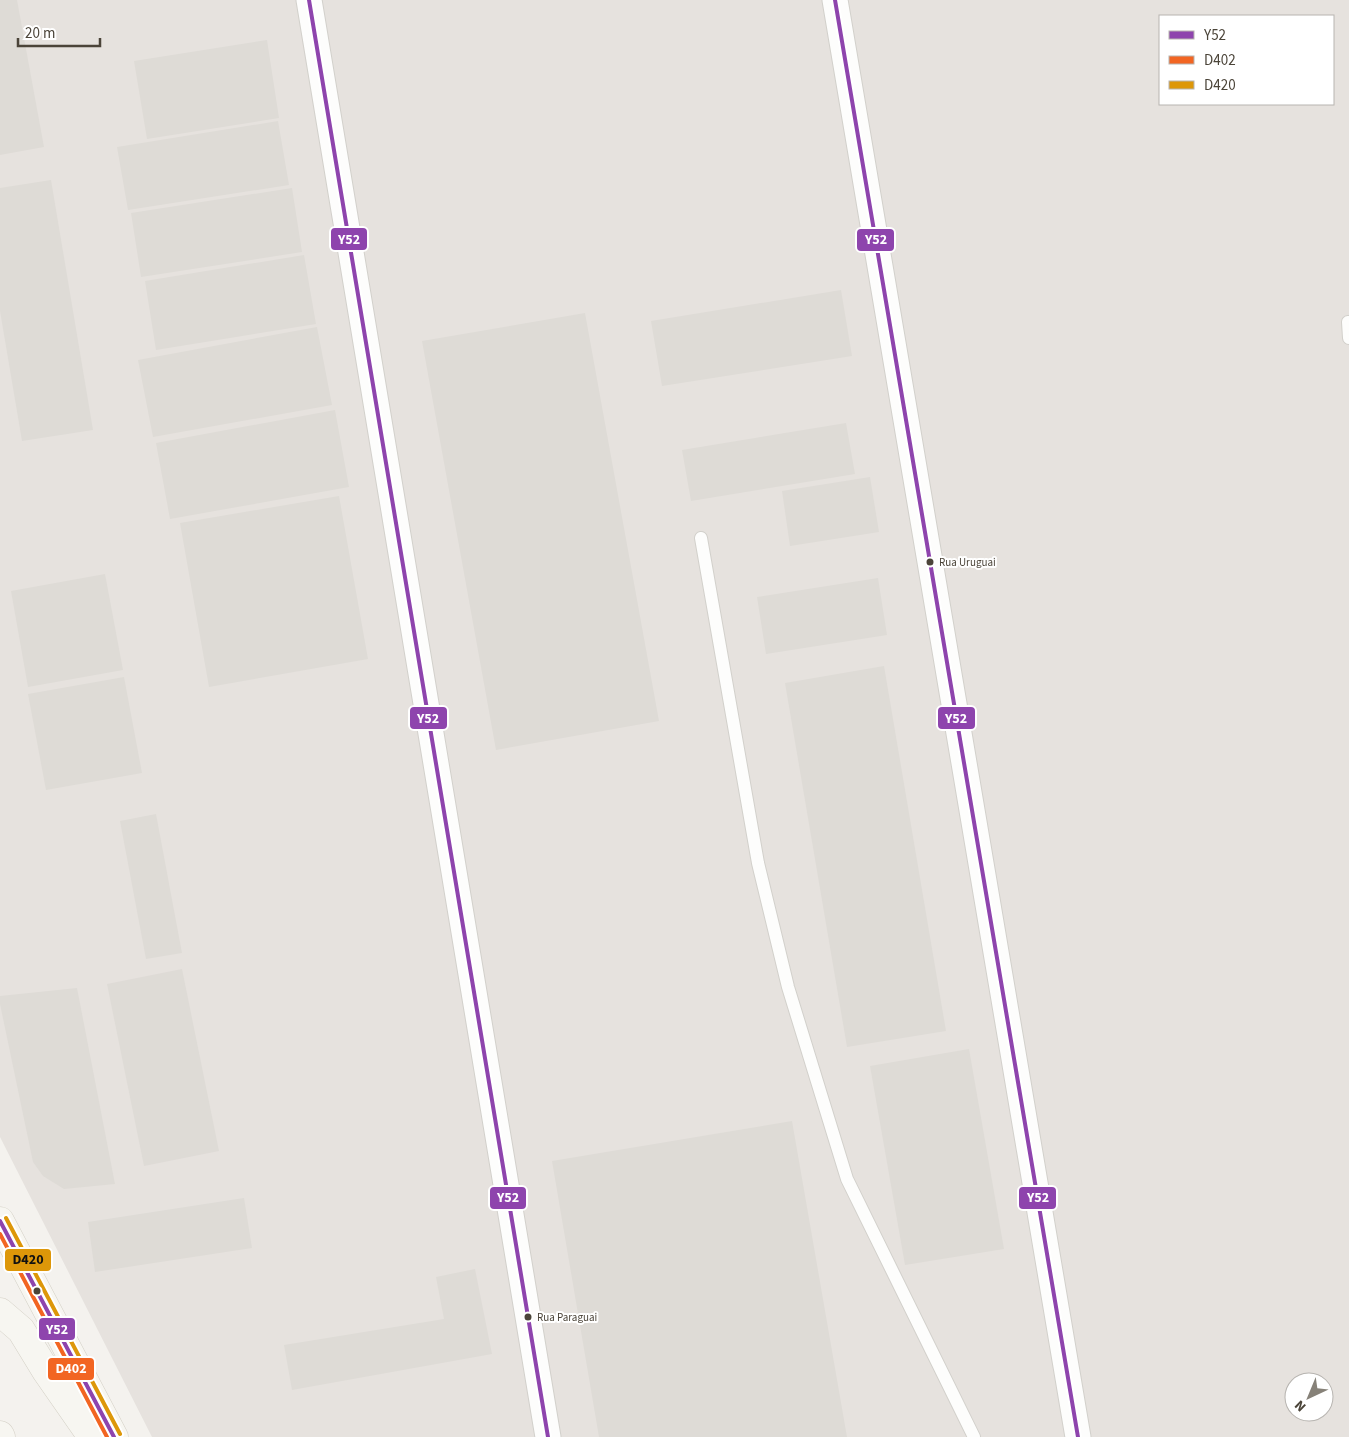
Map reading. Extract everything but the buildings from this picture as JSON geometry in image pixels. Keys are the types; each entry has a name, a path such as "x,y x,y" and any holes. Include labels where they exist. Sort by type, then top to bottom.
{"main road":[{"path":"0,1221 114,1437"},
{"path":"0,1312 21,1330 46,1372 92,1437"}],"street":[{"path":"309,0 548,1437"},
{"path":"835,0 1078,1437"}],"lane":[{"path":"1348,322 1349,338"},
{"path":"701,538 758,863 788,987 802,1034 847,1179 974,1437"}],"shaded area":[{"path":"0,0 1349,0 1349,1437 152,1437 0,1137"}],"transit line":[{"name":"Y52","path":"309,0 548,1437"},
{"name":"Y52","path":"835,0 1078,1437"},
{"name":"D420","path":"6,1218 120,1434"},
{"name":"Y52","path":"0,1221 114,1437"},
{"name":"D402","path":"0,1234 107,1437"}],"place":[{"name":"Rua Uruguai","path":"930,562"},
{"name":"Rua Paraguai","path":"528,1317"}]}
